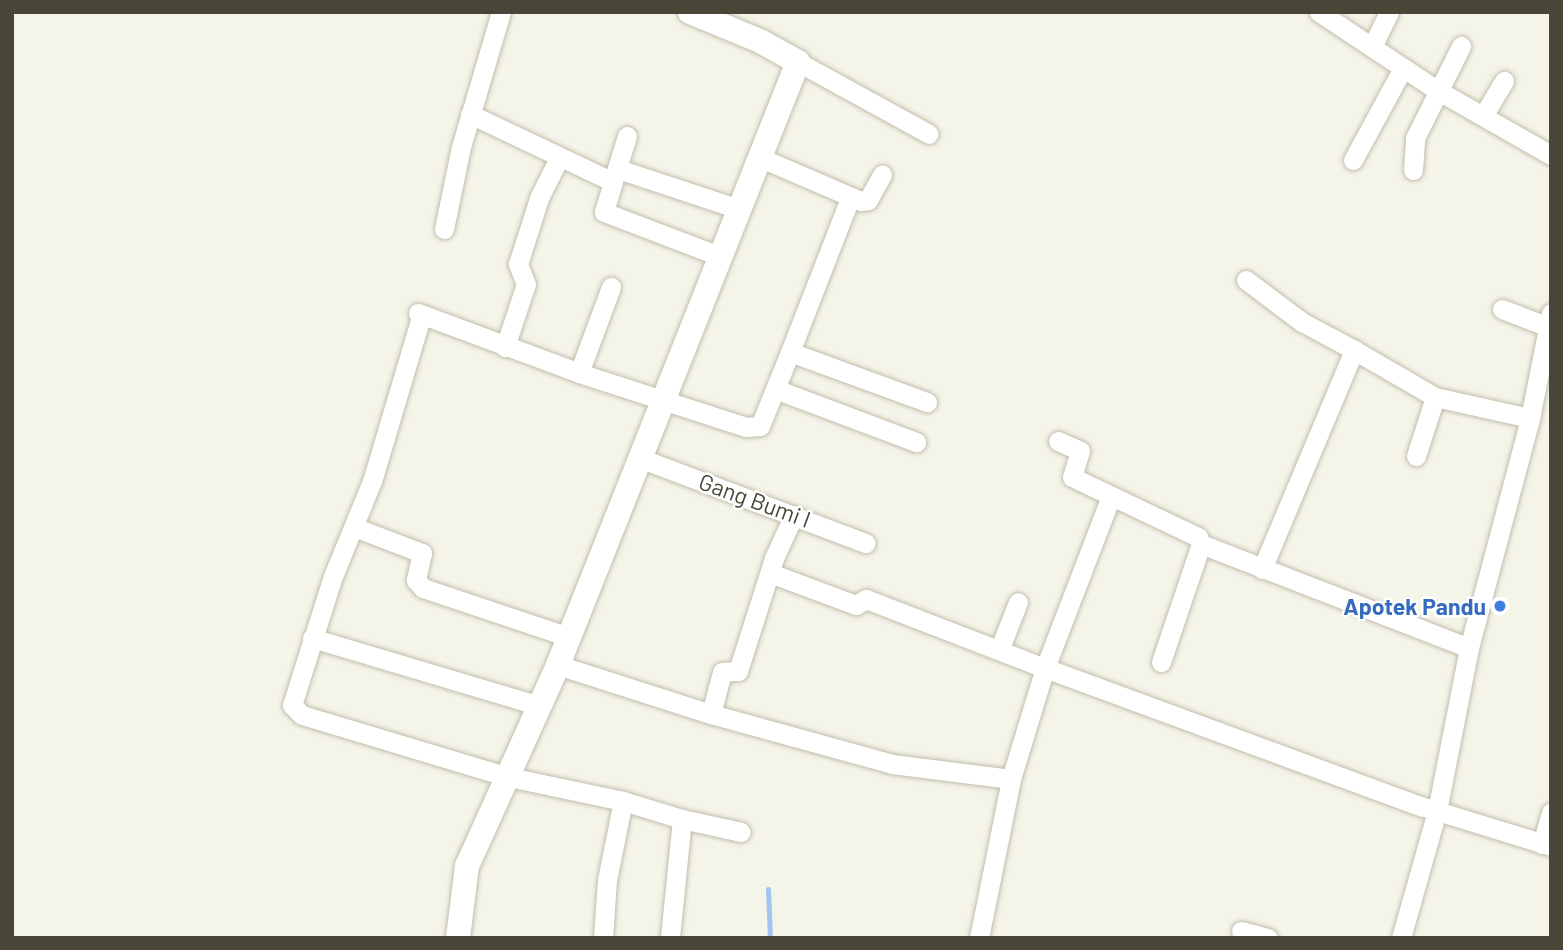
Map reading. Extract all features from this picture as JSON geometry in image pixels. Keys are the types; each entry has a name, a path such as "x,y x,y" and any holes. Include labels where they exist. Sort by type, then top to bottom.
{"street":[{"path":"444,229 470,114 501,12"},
{"path":"690,12 760,41 929,134"},
{"path":"1320,12 1437,90 1551,155"},
{"path":"1372,47 1389,12"},
{"path":"1413,170 1413,144 1437,90 1461,46"},
{"path":"458,938 464,876 558,665 642,459 662,397 798,62"},
{"path":"1353,160 1403,68"},
{"path":"1483,116 1504,81"},
{"path":"470,114 559,158 739,209"},
{"path":"627,136 604,212 719,256"},
{"path":"505,347 526,284 518,264 539,198 559,158"},
{"path":"761,158 850,198 868,200 882,175"},
{"path":"741,832 682,819 623,801 509,777 295,711 293,694 354,527 420,315 579,373 756,428 775,389 850,198"},
{"path":"1246,280 1302,322 1435,397 1530,418"},
{"path":"579,373 611,287"},
{"path":"1401,938 1437,811 1469,648 1530,418 1548,319 1502,309"},
{"path":"1262,569 1354,350"},
{"path":"790,352 927,402"},
{"path":"775,389 916,442"},
{"path":"1416,456 1435,397"},
{"path":"1058,441 1080,451 1072,477 1198,537 1201,544 1161,662"},
{"name":"Gang Bumi I","path":"642,459 866,543"},
{"path":"979,938 1011,779 1045,668 1111,496"},
{"path":"710,714 723,671 738,671 770,573 794,515"},
{"path":"354,527 422,553 416,580 424,587 569,637"},
{"path":"1201,544 1469,648"},
{"path":"770,573 856,605 866,599 1000,648 1045,668 1437,811 1547,845 1551,812"},
{"path":"1000,648 1018,602"},
{"path":"312,638 540,706"},
{"path":"558,665 710,714 901,766 1011,779"},
{"path":"603,938 607,880 623,801"},
{"path":"670,938 682,819"},
{"path":"1241,931 1268,938"}],"waterway":[{"path":"768,889 770,938"}],"place":[{"name":"Apotek Pandu","path":"1500,606"}]}
